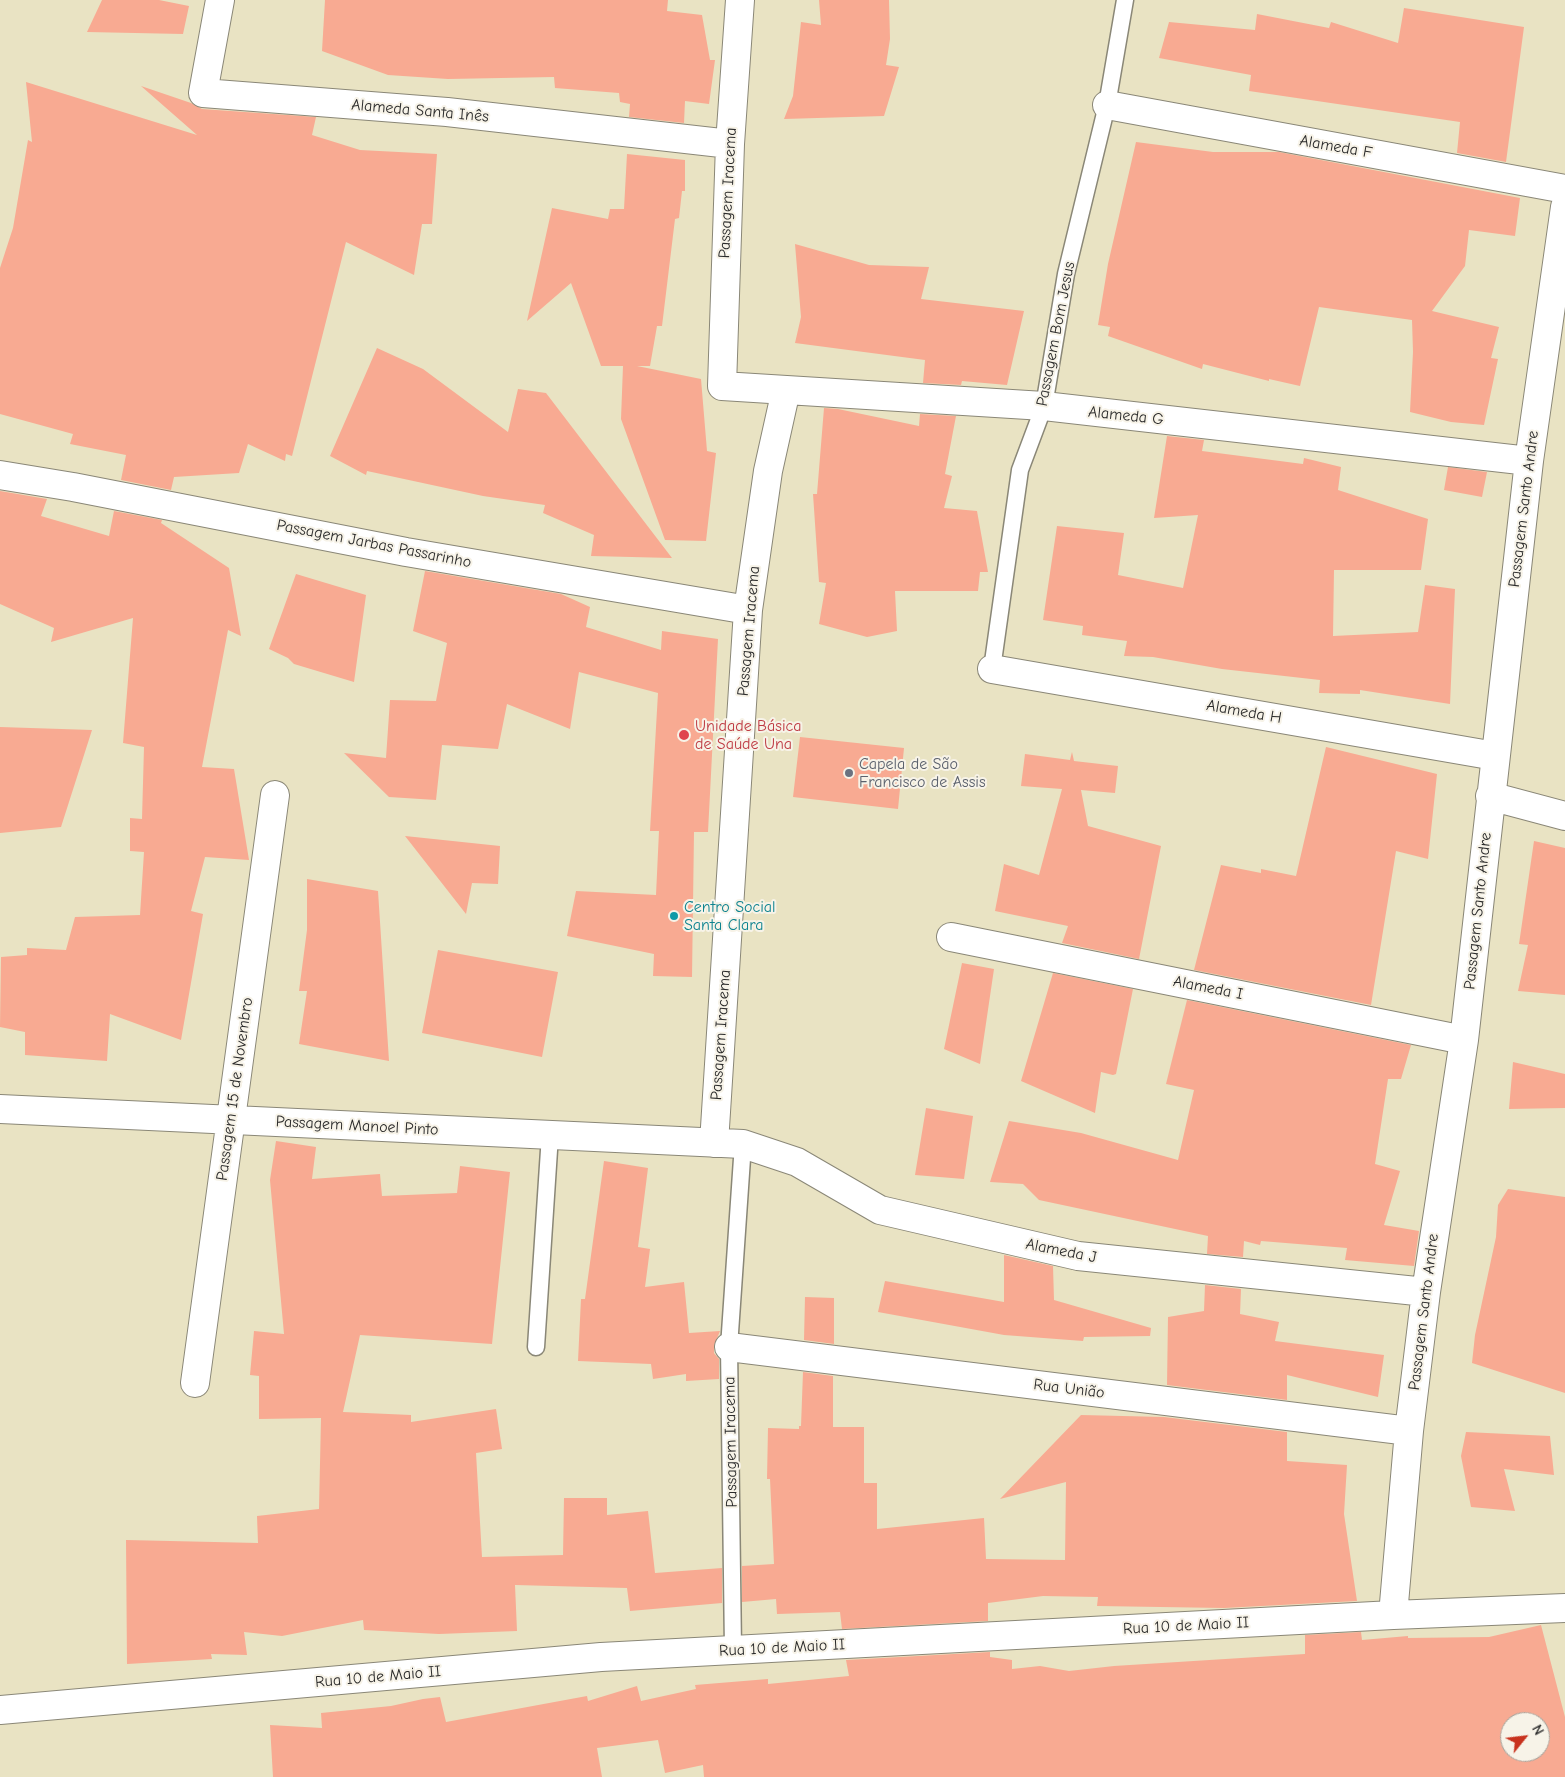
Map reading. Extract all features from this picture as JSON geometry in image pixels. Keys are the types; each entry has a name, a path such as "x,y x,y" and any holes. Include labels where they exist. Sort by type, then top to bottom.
{"street":[{"name":"Alameda Santa Inês","path":"220,0 203,93 447,112 730,144"},
{"name":"Passagem Iracema","path":"722,386 730,144 740,0"},
{"name":"Alameda F","path":"1107,105 1565,188"},
{"name":"Passagem Santo Andre","path":"1394,1615 1409,1431 1426,1292 1464,1040 1529,461 1565,207"},
{"name":"Alameda G","path":"722,386 1044,406 1529,461"},
{"name":"Passagem Iracema","path":"714,1143 748,610 768,471 786,390"},
{"name":"Passagem Jarbas Passarinho","path":"0,475 73,487 406,552 748,610"},
{"name":"Alameda H","path":"992,669 1495,756"},
{"name":"Passagem 15 de Novembro","path":"195,1383 275,795"},
{"path":"1490,796 1565,816"},
{"name":"Alameda I","path":"951,937 1464,1040"},
{"name":"Passagem Manoel Pinto","path":"0,1109 714,1143"},
{"name":"Alameda J","path":"714,1143 743,1144 797,1162 880,1210 1078,1256 1426,1292"},
{"name":"Rua União","path":"729,1347 1409,1431"},
{"name":"Rua 10 de Maio II","path":"0,1710 601,1657 1394,1615 1565,1608"}],"lane":[{"name":"Passagem Bom Jesus","path":"992,669 1020,470 1044,406 1066,274 1107,105 1125,0"},
{"path":"536,1347 550,1135"},
{"name":"Passagem Iracema","path":"734,1650 729,1347 743,1144"}],"building":[{"path":"102,0 159,0 189,6 183,34 87,32"},
{"path":"325,0 668,0 667,11 702,15 710,60 715,60 709,104 685,101 684,123 629,117 630,104 620,102 619,93 555,88 554,77 448,79 388,75 322,51"},
{"path":"819,0 889,0 890,39 886,65 899,67 884,116 784,119 793,96 801,22 821,25"},
{"path":"1404,8 1524,27 1506,162 1457,153 1460,122 1249,91 1251,75 1159,58 1169,22 1255,30 1257,14 1329,28 1331,22 1398,43"},
{"path":"26,82 197,135 141,86 191,103 202,109 316,117 312,135 360,150 437,154 432,224 422,224 414,275 346,242 292,456 286,454 285,461 248,444 239,473 174,477 171,490 121,480 126,455 70,444 73,434 0,414 0,268 13,228 28,140 32,142"},
{"path":"1136,142 1213,152 1279,152 1520,198 1515,236 1469,230 1465,266 1432,311 1499,327 1491,358 1498,359 1484,425 1451,422 1410,412 1413,352 1412,320 1319,307 1300,386 1269,379 1269,381 1203,364 1202,369 1108,336 1110,327 1098,325 1108,264"},
{"path":"627,154 685,160 685,191 682,191 679,218 675,219 662,326 657,326 650,366 637,366 701,379 707,451 716,453 706,541 665,540 621,419 623,366 601,366 571,283 527,321 552,208 608,219 610,209 624,209"},
{"path":"795,244 869,265 929,267 921,299 1024,311 1007,385 962,381 961,385 923,383 925,360 795,343 801,317"},
{"path":"377,348 423,369 508,432 518,389 546,393 672,558 591,556 594,535 543,513 545,505 483,496 367,471 366,475 330,456"},
{"path":"824,408 838,409 919,426 920,414 956,416 945,474 952,476 944,508 977,511 988,572 980,572 978,591 895,591 897,631 867,637 819,624 826,583 819,582 813,494 817,494"},
{"path":"1167,436 1204,440 1202,451 1303,464 1304,458 1341,467 1338,490 1428,519 1421,570 1334,570 1333,636 1418,632 1425,585 1455,589 1450,704 1360,690 1360,694 1319,693 1320,680 1222,669 1153,657 1124,656 1127,641 1082,635 1083,626 1043,620 1057,526 1124,533 1118,575 1183,588 1198,515 1154,518"},
{"path":"1448,467 1487,472 1482,497 1444,490"},
{"path":"0,491 47,499 41,516 109,536 114,511 162,520 161,523 229,568 241,636 228,630 202,767 234,769 249,860 205,857 191,911 203,914 181,1040 110,1014 107,1061 25,1055 25,1032 0,1027 1,957 27,955 27,948 66,950 75,917 140,915 144,852 130,851 130,818 142,819 144,747 123,743 133,618 51,642 54,628 0,604"},
{"path":"425,571 561,594 590,607 586,627 661,650 662,631 718,639 708,832 694,832 692,977 653,976 654,954 567,936 576,891 656,895 659,831 650,831 658,693 579,672 570,729 507,704 498,749 442,745 436,800 389,797 344,753 386,758 390,700 436,701 447,643 413,631"},
{"path":"296,574 366,595 354,682 294,664 288,658 269,649"},
{"path":"0,727 92,730 61,827 0,833"},
{"name":"Capela de São Francisco de Assis","path":"800,737 904,748 898,809 793,797"},
{"path":"1326,747 1437,774 1428,859 1396,851 1371,1005 1194,970 1221,865 1261,873 1261,869 1296,876"},
{"path":"1072,752 1074,761 1118,766 1115,793 1081,790 1088,826 1161,846 1139,959 1062,943 1068,926 995,911 1004,864 1039,875 1062,789 1021,786 1025,754 1070,760"},
{"path":"405,836 500,846 498,884 472,883 466,914"},
{"path":"1534,841 1565,848 1565,995 1518,991 1528,945 1519,944"},
{"path":"307,879 378,891 389,1061 299,1044 307,991 299,991 307,930"},
{"path":"438,950 558,972 542,1057 422,1033"},
{"path":"962,963 994,969 980,1064 944,1049"},
{"path":"1053,973 1133,989 1116,1074 1101,1072 1095,1113 1021,1081"},
{"path":"1187,1000 1411,1045 1401,1079 1388,1079 1375,1164 1400,1171 1384,1225 1419,1231 1414,1266 1345,1260 1347,1248 1261,1241 1260,1245 1244,1241 1243,1257 1207,1254 1208,1236 1039,1200 1023,1184 990,1182 1009,1121 1081,1133 1178,1160 1194,1090 1166,1084"},
{"path":"1513,1062 1565,1074 1565,1108 1509,1109"},
{"path":"926,1108 973,1116 964,1179 915,1175"},
{"path":"276,1141 316,1147 312,1179 380,1174 382,1196 457,1193 460,1166 510,1172 492,1344 360,1335 343,1412 411,1415 411,1422 496,1409 502,1449 476,1453 482,1557 563,1555 564,1498 607,1498 607,1515 648,1511 655,1573 722,1568 722,1603 630,1611 627,1588 515,1585 517,1631 439,1634 364,1630 363,1620 282,1636 244,1632 247,1655 211,1654 212,1659 127,1664 126,1540 258,1543 257,1516 319,1509 321,1418 259,1419 259,1376 250,1375 254,1331 284,1334 270,1180"},
{"path":"604,1161 648,1168 638,1247 650,1249 645,1287 684,1282 689,1333 720,1331 714,1346 714,1353 719,1359 719,1379 686,1381 686,1374 653,1379 651,1364 578,1361 581,1299 585,1299"},
{"path":"1508,1189 1565,1197 1565,1393 1472,1363 1475,1335 1496,1237 1498,1205"},
{"path":"1004,1255 1053,1266 1054,1300 1151,1328 1150,1336 1084,1337 1083,1341 1004,1335 878,1312 885,1281 1004,1302"},
{"path":"1205,1285 1241,1289 1240,1314 1279,1322 1275,1341 1384,1355 1378,1397 1287,1375 1287,1400 1167,1385 1168,1317 1204,1311"},
{"path":"805,1297 834,1298 834,1344 804,1340"},
{"path":"803,1372 833,1376 833,1427 864,1427 864,1483 877,1483 877,1529 984,1518 986,1559 1065,1560 1066,1482 1000,1499 1081,1415 1164,1417 1287,1432 1287,1461 1347,1465 1344,1514 1357,1601 1224,1608 1097,1606 1098,1597 1043,1596 988,1603 988,1621 842,1629 840,1612 777,1614 776,1599 742,1602 742,1566 774,1564 770,1479 767,1479 768,1428 799,1429 799,1426 801,1426"},
{"path":"1466,1432 1550,1436 1554,1475 1504,1469 1515,1511 1471,1507 1461,1456"},
{"path":"1541,1625 1565,1717 1565,1777 704,1777 703,1765 665,1773 658,1740 597,1748 602,1777 273,1777 270,1725 322,1728 321,1713 391,1706 423,1699 440,1697 446,1722 587,1696 588,1701 637,1686 641,1701 696,1689 695,1685 768,1679 768,1684 849,1676 846,1660 990,1652 990,1657 1012,1660 1012,1669 1040,1666 1069,1671 1114,1666 1305,1654 1305,1635 1361,1632 1362,1640 1408,1636 1408,1638 1489,1637"}],"place":[{"name":"Unidade Básica de Saúde Una","path":"684,735"},
{"name":"Capela de São Francisco de Assis","path":"849,773"},
{"name":"Centro Social Santa Clara","path":"674,916"}]}
